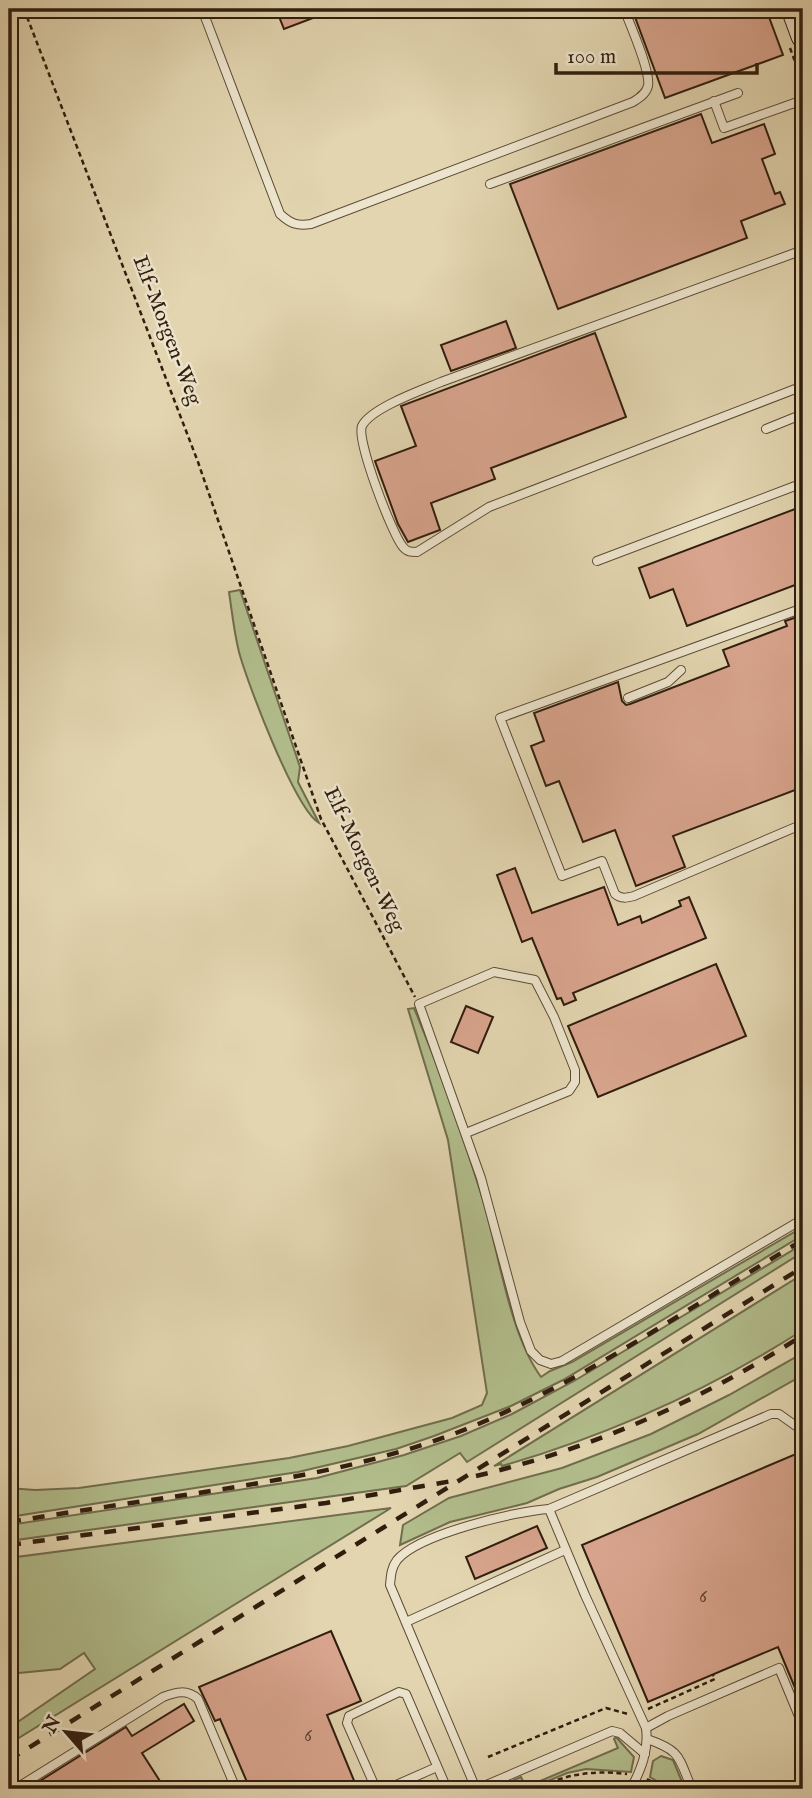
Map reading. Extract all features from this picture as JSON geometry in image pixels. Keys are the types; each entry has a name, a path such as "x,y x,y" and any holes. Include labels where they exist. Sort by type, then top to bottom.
{"main road":[{"path":"793,9 803,36"}],"lane":[{"path":"202,9 280,214 297,226 311,224 633,102 642,96 648,85 647,72 624,9"},
{"path":"490,184 738,93"},
{"path":"714,101 724,128 803,100"},
{"path":"803,250 441,382 390,404 367,420 361,432 363,453 403,547 410,552 417,552 489,507 803,386"},
{"path":"766,429 803,414"},
{"path":"597,561 803,483"},
{"path":"803,608 500,718 562,876 602,861 618,896 634,896 803,824"},
{"path":"628,698 668,682 681,670"},
{"path":"466,1133 569,1091 575,1082 575,1070 554,1017 534,980 494,972 419,1004 481,1178 523,1331 531,1351 540,1360 551,1364 562,1361 803,1219"},
{"path":"803,1391 803,1399"},
{"path":"646,1754 620,1733 612,1731 488,1787 476,1789 390,1585 392,1567 413,1547 445,1533 532,1510 549,1509 771,1414 779,1415 803,1432"},
{"path":"549,1509 646,1728 646,1754 631,1789"},
{"path":"406,1622 565,1550"},
{"path":"646,1728 779,1668 803,1726"},
{"path":"15,1789 163,1697 180,1692 194,1695 198,1699 236,1789"},
{"path":"376,1789 347,1723 349,1716 399,1692 406,1694 447,1789"},
{"path":"647,1739 669,1746 678,1755 692,1789"},
{"path":"387,1789 437,1767"}],"path":[{"name":"Elf-Morgen-Weg","path":"24,9 198,462 321,819 419,1004"},
{"path":"488,1757 606,1708 633,1715 715,1679 713,1675"},
{"path":"534,1789 582,1772 596,1771 638,1775 665,1789"}],"green space":[{"path":"240,590 300,767 298,782 319,823 309,813 285,771 244,667 229,592"},
{"path":"414,1008 475,1176 513,1316 530,1359 541,1377 572,1362 803,1227 803,1235 563,1380 511,1406 434,1436 396,1449 298,1472 9,1517 9,1488 79,1488 289,1458 348,1446 452,1418 482,1405 487,1393 448,1140 408,1009"},
{"path":"803,1244 803,1252 467,1462 460,1453 406,1486 9,1541 9,1525 317,1478 404,1455 461,1436 512,1414 574,1381"},
{"path":"803,1274 803,1330 731,1372 657,1409 542,1454 494,1466"},
{"path":"803,1353 803,1375 698,1434 597,1477 527,1503 450,1522 400,1545 403,1525 449,1498 562,1468 651,1434 729,1395"},
{"path":"391,1508 9,1744 9,1728 95,1669 84,1653 60,1669 9,1674 9,1558"},
{"path":"616,1737 634,1757 631,1772 586,1769 567,1773 529,1789 505,1789 509,1783 521,1777 526,1787 618,1748 614,1739"},
{"path":"661,1756 673,1760 685,1789 670,1789 650,1777 653,1761"}],"building":[{"path":"276,9 334,9 334,10 284,29"},
{"path":"632,9 766,9 783,55 665,98"},
{"path":"701,114 712,143 764,124 775,154 762,159 775,194 780,192 785,204 741,221 747,238 558,309 510,184"},
{"path":"506,321 516,348 451,371 441,345"},
{"path":"595,333 626,417 491,468 495,479 431,503 440,530 408,542 398,524 375,461 416,446 401,406"},
{"path":"803,506 803,582 687,626 673,589 650,598 639,568"},
{"path":"803,615 803,787 673,836 685,867 636,886 615,830 583,842 559,781 546,786 531,746 544,741 534,713 618,682 622,701 626,705 630,704 729,666 723,650 787,626 785,621"},
{"path":"515,868 532,913 604,887 618,925 640,916 642,923 681,906 679,901 689,897 706,938 573,993 576,1000 564,1005 561,998 557,999 532,938 522,942 497,875"},
{"path":"716,964 746,1036 598,1097 568,1026"},
{"path":"466,1006 493,1017 478,1053 451,1042"},
{"path":"803,1451 803,1707 778,1647 648,1702 582,1545"},
{"path":"537,1526 547,1548 475,1579 466,1557"},
{"path":"331,1631 361,1701 327,1715 355,1783 340,1789 250,1789 220,1719 215,1721 199,1687"},
{"path":"184,1704 194,1721 142,1753 165,1789 27,1789 126,1727 132,1736"}],"railway":[{"path":"9,1522 290,1477 355,1464 451,1435 498,1416 587,1370 803,1240"},
{"path":"9,1760 803,1267"},
{"path":"476,1476 562,1452 646,1420 726,1381 803,1335"},
{"path":"9,1545 326,1503 452,1481"}]}
